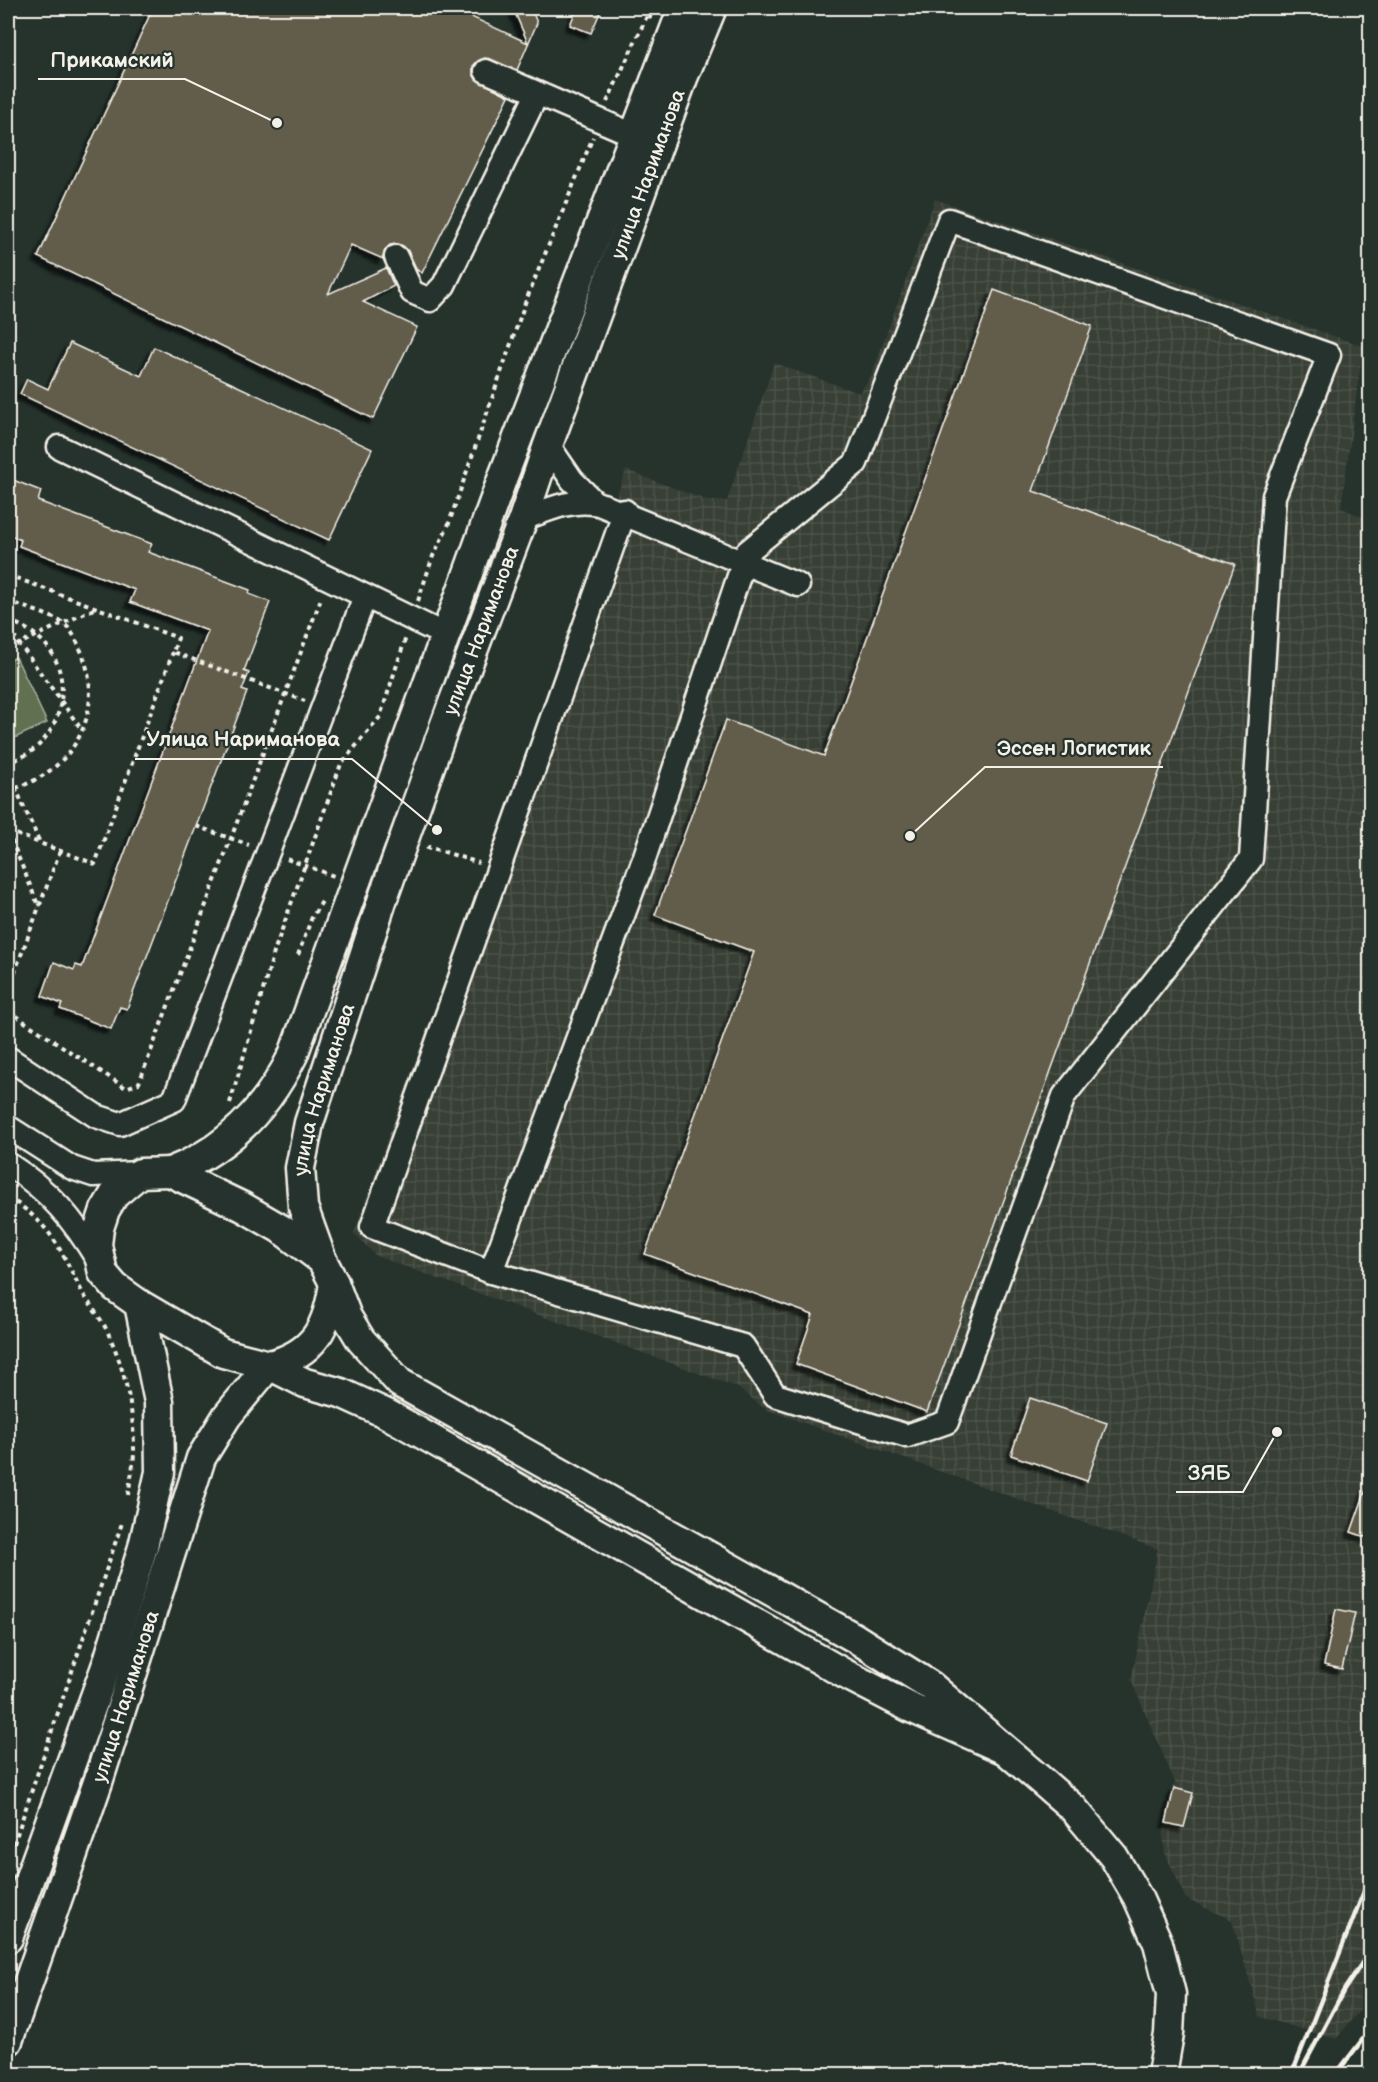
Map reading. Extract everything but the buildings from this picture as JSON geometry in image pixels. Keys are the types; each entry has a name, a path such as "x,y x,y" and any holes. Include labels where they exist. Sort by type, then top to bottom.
{"main road":[{"name":"улица Нариманова","path":"170,1172 195,1163 238,1131 260,1109 281,1081 293,1055 320,986 354,884 504,474 683,8"},
{"name":"улица Нариманова","path":"712,8 683,78 548,445 524,519 448,716 384,895 309,1123 300,1168 303,1208 347,1317 361,1340 400,1383 855,1638 931,1686 1073,1808 1114,1857 1138,1898 1158,1943 1171,1994 1169,2034 1162,2074"},
{"path":"269,1365 284,1362 296,1355 319,1334 327,1319 328,1271 281,1229 253,1212 170,1172 140,1173 114,1195 105,1210 99,1228 97,1245 103,1273 115,1287 139,1304 223,1353 269,1365 305,1383 341,1393 387,1414 845,1674 911,1708 1005,1750"},
{"name":"улица Нариманова","path":"8,1938 108,1661 142,1547 160,1472 159,1402 139,1304"},
{"name":"улица Нариманова","path":"8,2041 99,1779 201,1458 227,1416 269,1365"}],"street":[{"path":"486,71 634,135"},
{"path":"396,257 412,292 430,300 444,285 537,94"},
{"path":"491,1272 644,859 747,552 856,463 949,220 1329,355 1274,496 1251,859 1064,1096 947,1422 907,1436 775,1395 743,1346 491,1272 372,1227 625,511"},
{"path":"548,445 572,480 594,502 798,585"},
{"path":"58,447 445,635"},
{"path":"524,519 563,504 594,502 747,552"},
{"path":"8,1058 96,1116 120,1124 174,1100 365,596"},
{"path":"8,1127 72,1168 93,1175 140,1173"},
{"path":"8,1164 28,1177 65,1211 80,1230 99,1262"}],"path":[{"path":"230,1105 275,949 341,764 380,717 433,556 448,526 525,303 599,120 647,16"},
{"path":"8,575 178,638 95,864 8,831"},
{"path":"8,1011 126,1088 139,1083 329,578"},
{"path":"8,601 63,623 78,643 87,665 90,690 88,714 80,737 66,758 48,774 26,786 8,790"},
{"path":"8,649 96,608"},
{"path":"8,620 25,627 52,654 59,671 62,690 54,726 43,741 29,753 8,762"},
{"path":"8,628 82,729"},
{"path":"173,652 323,707"},
{"path":"8,771 40,843"},
{"path":"8,831 39,908"},
{"path":"424,856 429,847 490,866"},
{"path":"8,990 60,851"},
{"path":"298,955 312,917 325,897"},
{"path":"8,1197 28,1211 49,1232 67,1260 81,1290 109,1334 129,1392 134,1452 128,1497"},
{"path":"8,1860 126,1509"}],"shaded area":[{"path":"935,199 1363,346 1341,508 1370,520 1370,1998 1336,2039 1260,2017 1232,1920 1186,1899 1165,1853 1163,1835 1175,1782 1131,1680 1158,1549 765,1409 737,1387 376,1256 354,1233 626,470 708,501 727,501 774,363 859,393 871,377"}],"green space":[{"path":"16,657 47,723 8,741 8,661"}],"railway":[{"path":"1292,2074 1370,1876"},
{"path":"1303,2067 1344,1990 1370,1951"},
{"path":"1336,2074 1370,2030"}],"place":[{"name":"Прикамский","path":"277,123"},
{"name":"Улица Нариманова","path":"437,830"},
{"name":"Эссен Логистик","path":"910,836"},
{"name":"ЗЯБ","path":"1277,1432"}]}
